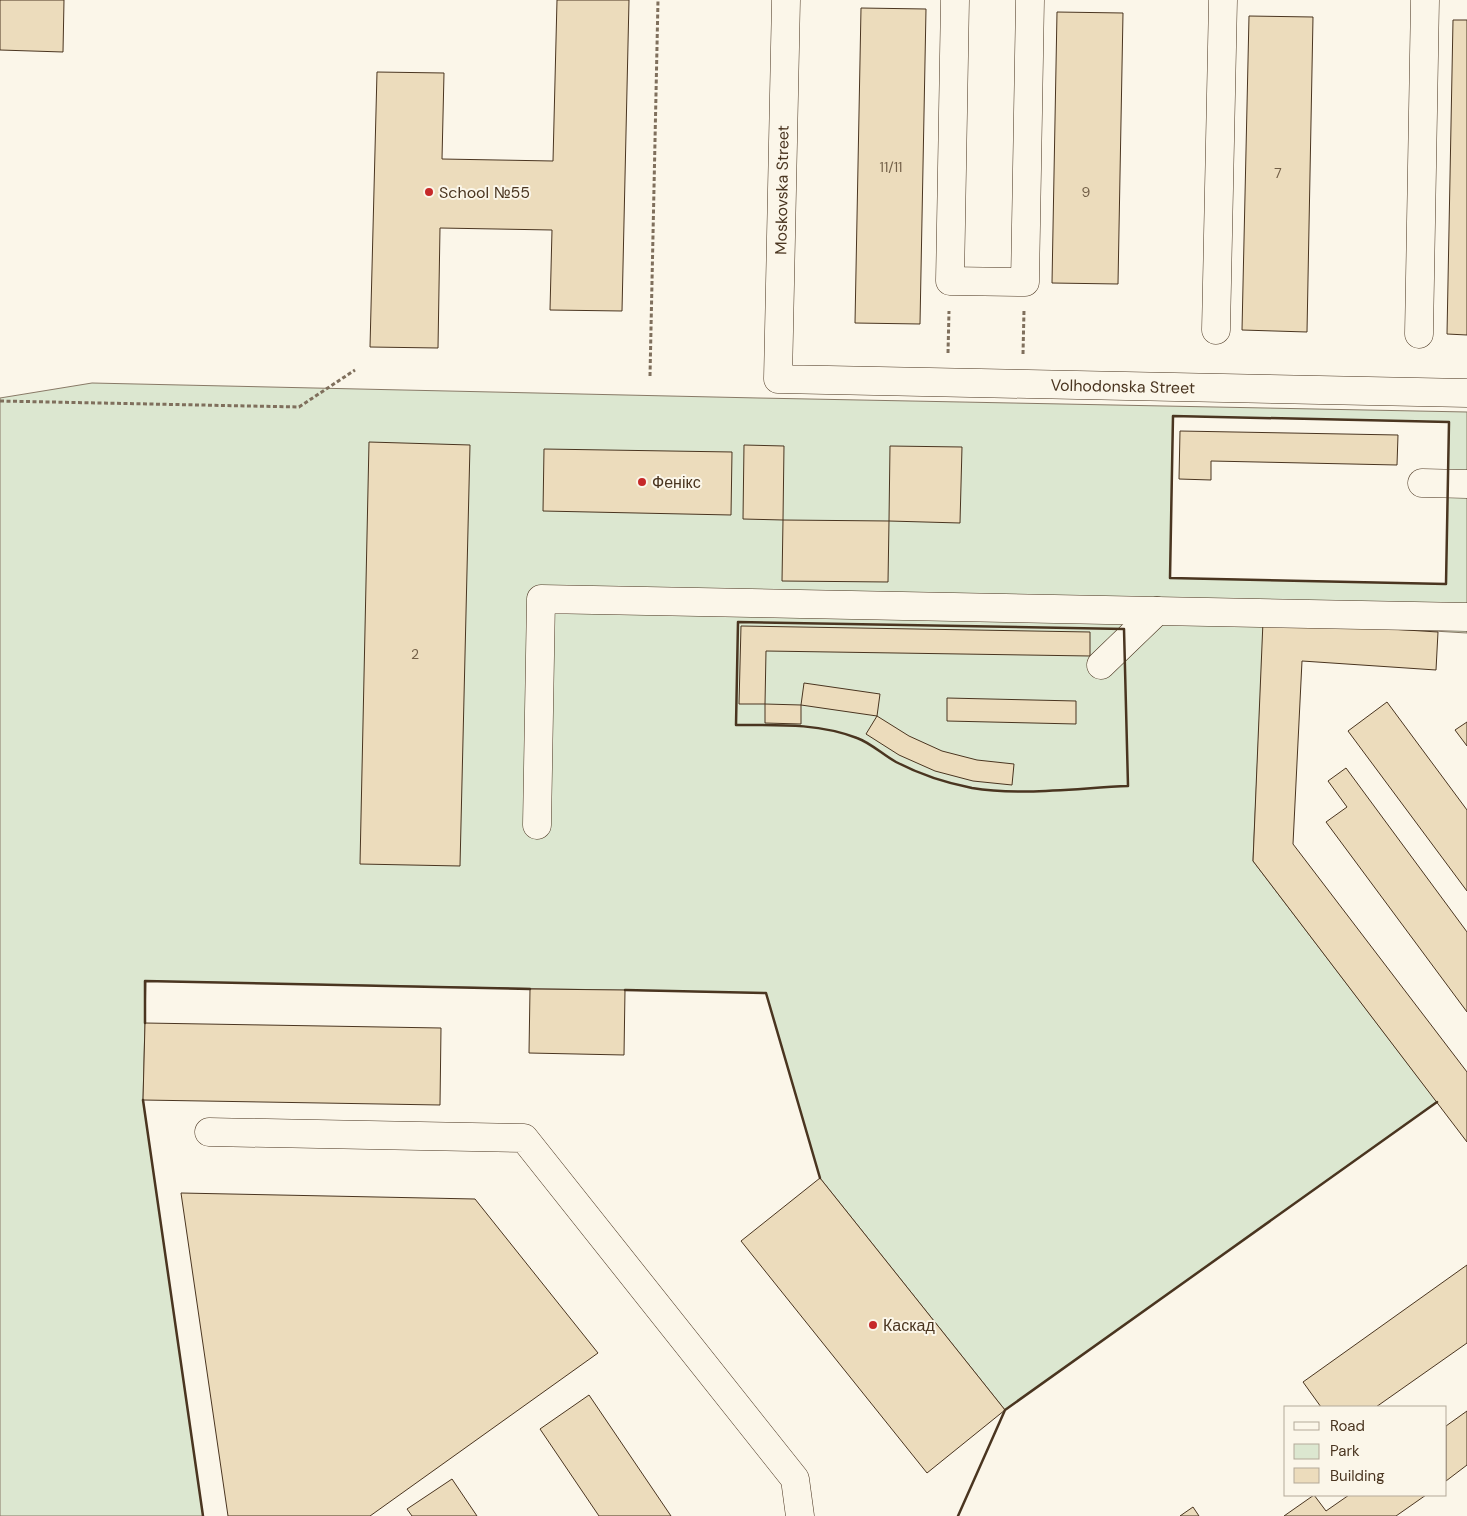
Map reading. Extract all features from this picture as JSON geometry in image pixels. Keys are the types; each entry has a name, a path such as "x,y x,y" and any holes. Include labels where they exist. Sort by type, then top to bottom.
{"street":[{"name":"Moskovska Street","path":"778,379 786,0"},
{"path":"955,0 950,281 1025,282 1030,0"},
{"path":"1216,330 1223,0"},
{"path":"1419,334 1425,0"},
{"name":"Volhodonska Street","path":"778,379 1467,393"},
{"path":"1422,483 1467,484"},
{"path":"536,825 541,599 1467,617"},
{"path":"1101,665 1157,611"},
{"path":"209,1132 524,1138 795,1479 800,1516"}],"path":[{"path":"650,376 658,0"},
{"path":"948,382 950,281"},
{"path":"1022,384 1025,282"},
{"path":"0,401 299,407 355,370"}],"green space":[{"path":"92,383 1467,412 1467,633 1264,621 1253,861 1437,1102 1005,1410 820,1178 766,993 146,981 143,1100 203,1516 0,1516 0,398","holes":["1173,416 1449,422 1446,584 1170,578"]}],"building":[{"path":"0,0 64,0 63,52 0,50"},
{"path":"557,0 629,0 622,311 550,310 552,230 440,228 438,348 370,347 377,72 444,73 442,159 553,161"},
{"path":"861,8 926,9 920,324 855,323"},
{"path":"1057,12 1123,13 1118,284 1052,283"},
{"path":"1249,16 1313,17 1307,332 1242,330"},
{"path":"1453,20 1467,20 1467,335 1447,334"},
{"path":"1180,431 1398,435 1397,465 1211,461 1211,480 1179,479"},
{"path":"369,442 470,445 460,866 360,864"},
{"path":"744,445 784,446 783,520 743,519"},
{"path":"890,446 962,447 960,523 889,521"},
{"path":"544,449 732,452 731,515 543,511"},
{"path":"783,520 889,521 888,582 782,581"},
{"path":"1263,621 1438,632 1436,670 1302,661 1293,844 1467,1072 1467,1142 1253,861"},
{"path":"741,626 1090,632 1090,656 766,651 765,704 739,704"},
{"path":"804,683 880,694 877,716 801,705"},
{"path":"947,698 1076,701 1076,724 947,721"},
{"path":"1387,702 1467,810 1467,891 1348,731"},
{"path":"765,704 801,705 801,724 765,723"},
{"path":"877,716 909,736 942,751 977,760 1014,764 1012,785 973,781 935,771 899,755 866,734"},
{"path":"1467,722 1467,746 1455,730"},
{"path":"1346,768 1467,932 1467,1012 1326,822 1347,807 1328,781"},
{"path":"530,989 625,990 624,1055 529,1053"},
{"path":"145,1023 441,1028 440,1105 143,1100"},
{"path":"820,1178 1005,1410 927,1473 741,1241"},
{"path":"181,1193 475,1199 598,1353 370,1516 228,1516"},
{"path":"1467,1265 1467,1343 1377,1406 1320,1406 1303,1382"},
{"path":"589,1395 671,1516 599,1516 540,1429"},
{"path":"1467,1411 1467,1465 1447,1480 1447,1425"},
{"path":"452,1479 477,1516 412,1516 407,1509"},
{"path":"1313,1496 1315,1496 1326,1511 1348,1496 1425,1496 1396,1516 1284,1516"},
{"path":"1193,1507 1199,1516 1180,1516"}],"wall":[{"path":"1173,416 1449,422 1446,584 1170,578 1173,416"},
{"path":"738,622 1124,629 1128,786 1049,791 1010,791 972,788 943,781 914,770 896,762 862,740 842,733 812,727 736,725 738,622"},
{"path":"145,1023 145,981 530,989"},
{"path":"625,990 766,993 820,1178"},
{"path":"143,1100 203,1516"},
{"path":"958,1516 1005,1410 1437,1102"}],"place":[{"name":"School №55","path":"429,192"},
{"name":"Фенікс","path":"642,482"},
{"name":"Каскад","path":"873,1325"}]}
